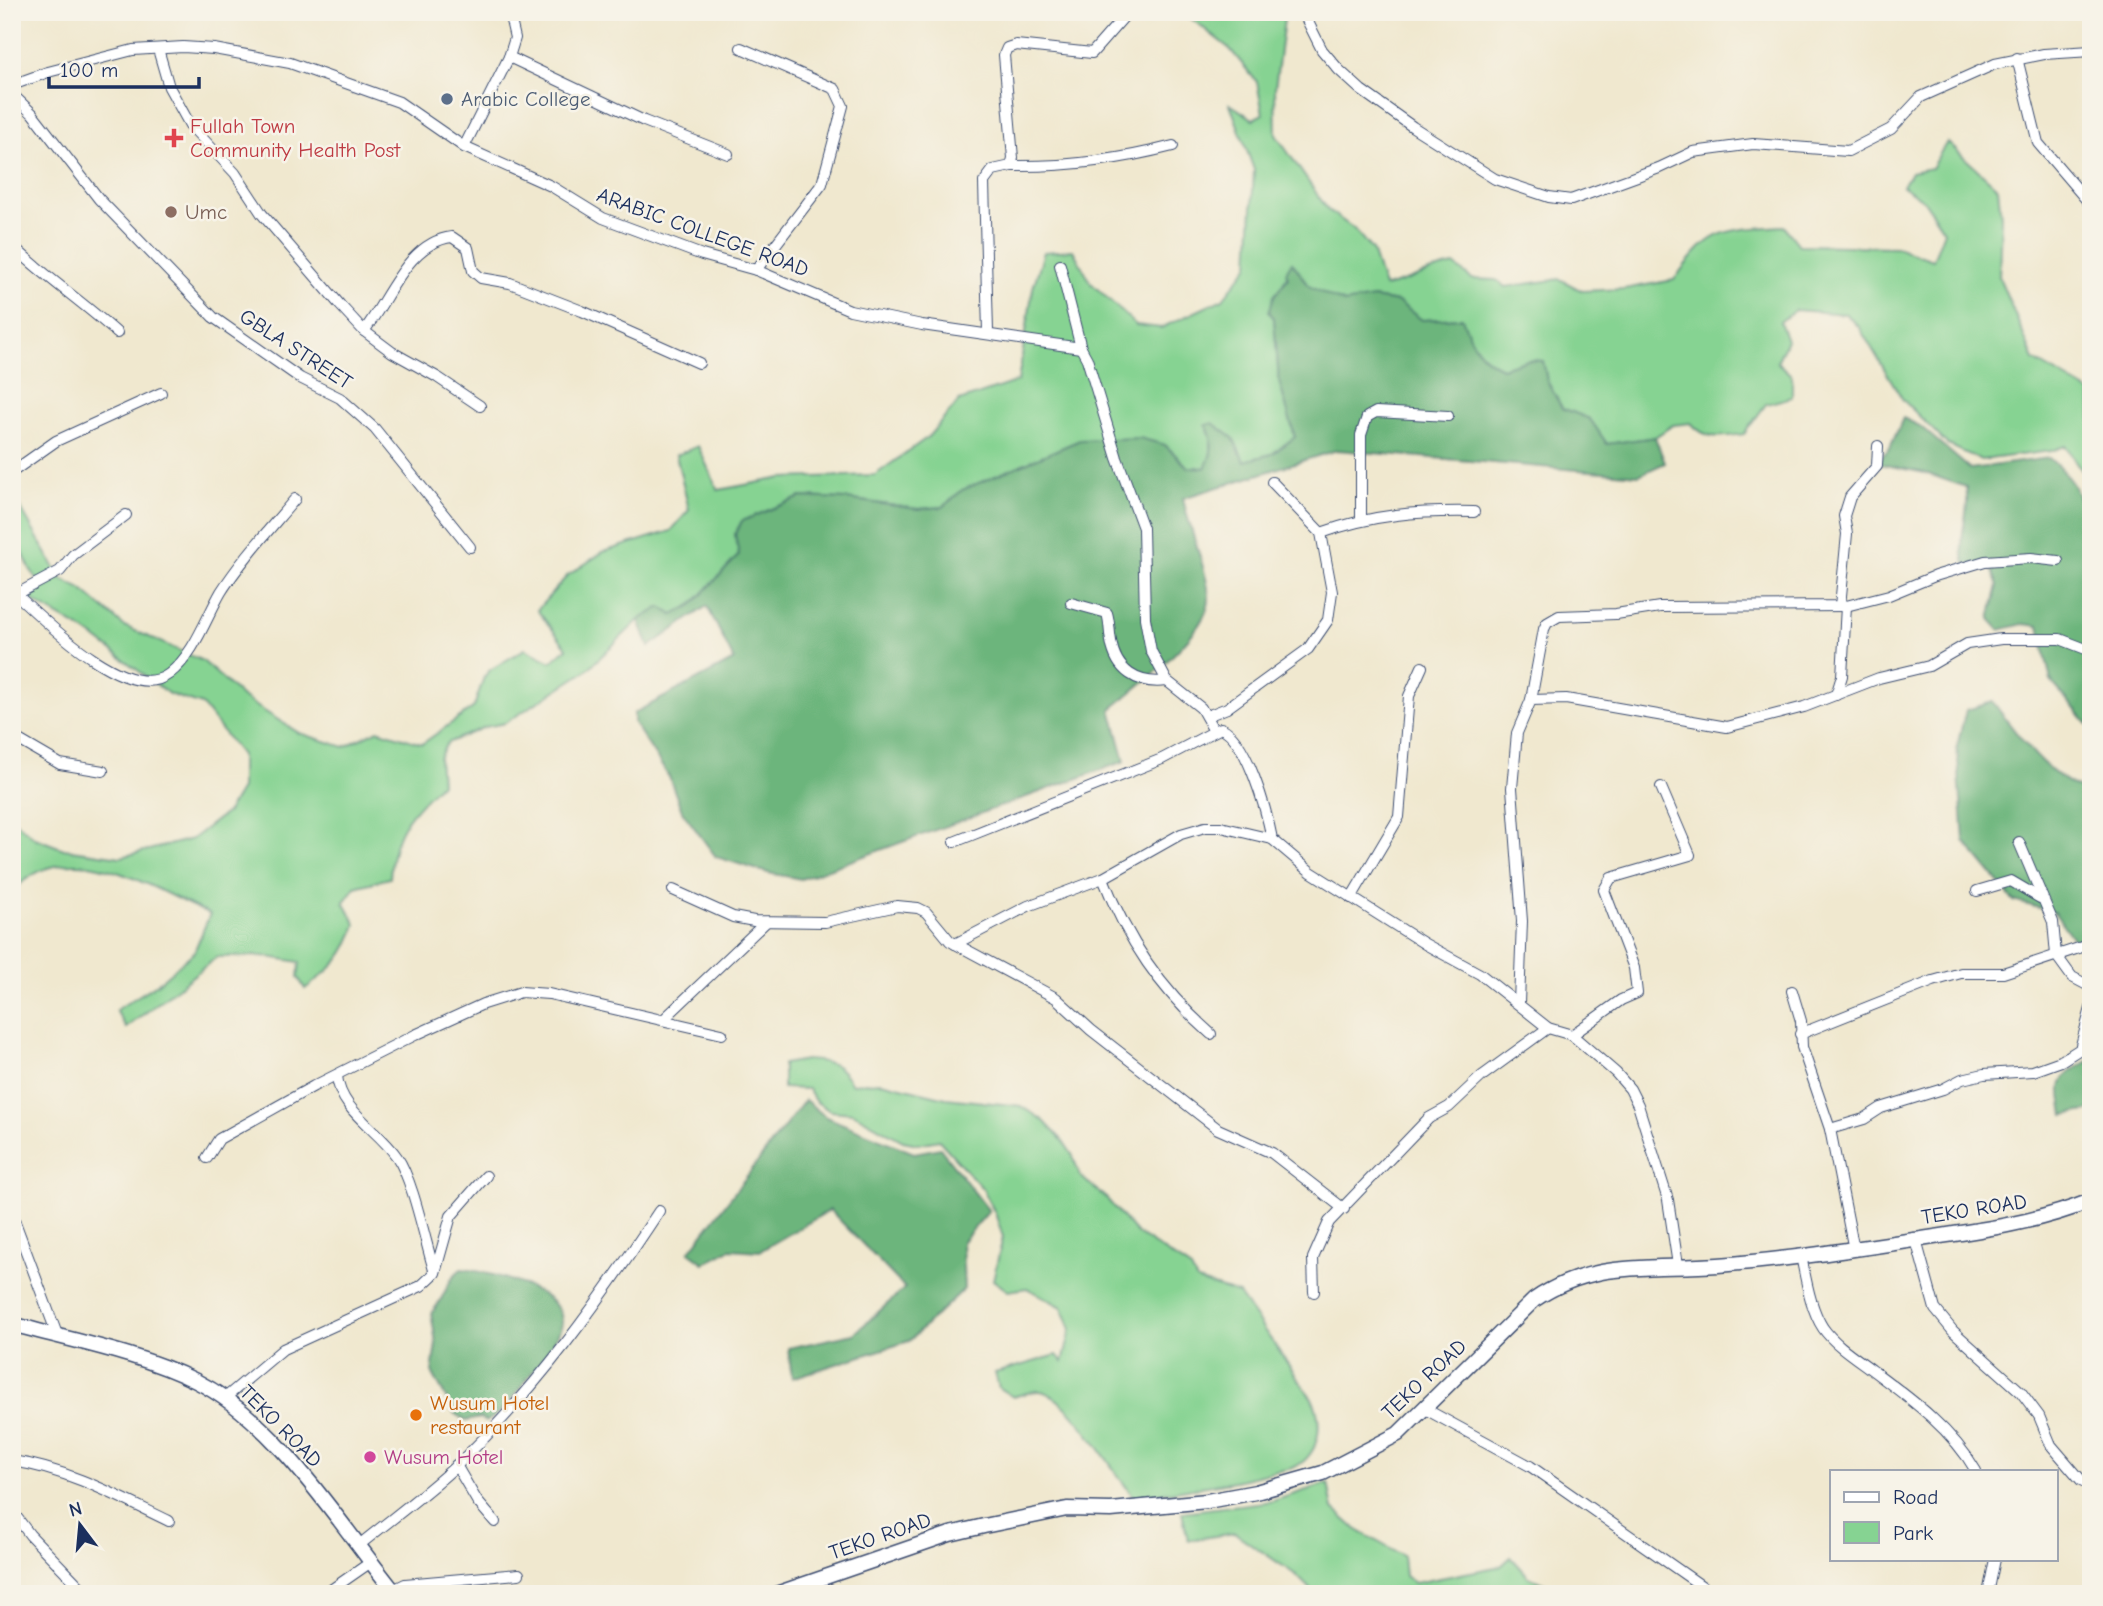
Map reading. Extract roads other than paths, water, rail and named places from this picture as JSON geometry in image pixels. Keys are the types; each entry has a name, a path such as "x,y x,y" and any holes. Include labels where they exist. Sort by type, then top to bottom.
{"street":[{"path":"464,147 509,57 515,38 509,12"},
{"path":"1011,166 1004,55 1007,48 1016,45 1092,53 1128,12"},
{"path":"1303,12 1322,50 1339,70 1361,90 1413,127 1495,179 1549,197 1571,200 1613,186 1693,152 1753,144 1848,151 1891,129 1921,97 1995,64 2017,58 2091,51"},
{"name":"ARABIC COLLEGE ROAD","path":"12,85 80,63 133,50 183,47 242,52 325,73 399,102 464,147 551,186 603,218 702,255 756,270 850,310 922,325 988,332 1081,348"},
{"path":"741,48 835,89 844,106 822,184 756,270"},
{"path":"158,49 169,87 190,125 216,150 262,214 364,331 392,352 437,377 480,406"},
{"path":"509,57 644,121 728,154"},
{"path":"2017,58 2038,142 2091,205"},
{"name":"GBLA STREET","path":"12,94 32,113 99,199 214,317 300,378 340,398 375,429 470,547"},
{"path":"988,332 984,182 993,170 1011,166 1073,165 1126,158 1173,146"},
{"path":"364,331 419,253 436,239 452,237 468,248 473,271 481,278 510,283 570,306 699,363"},
{"path":"12,245 47,278 86,305 117,332"},
{"path":"1060,265 1081,348 1143,528 1145,618 1151,650 1167,681 1201,708 1214,731"},
{"path":"12,472 56,441 161,393"},
{"path":"1361,519 1361,435 1367,417 1376,412 1448,416"},
{"path":"1836,695 1842,676 1847,534 1844,516 1850,497 1877,466 1878,446"},
{"path":"1207,716 1227,708 1308,649 1323,631 1332,604 1321,533 1272,482"},
{"path":"126,514 73,555 60,571 14,595 63,639 103,664 124,676 157,679 169,674 180,661 203,629 233,575 295,499"},
{"path":"1321,533 1361,519 1420,511 1474,512"},
{"path":"1519,1003 1522,921 1512,788 1517,733 1531,700 1547,623 1559,615 1616,614 1660,607 1843,606 1889,595 1935,576 1985,561 2031,558 2058,561"},
{"path":"1071,603 1107,613 1119,665 1133,678 1152,683 1167,681"},
{"path":"1531,700 1566,699 1727,727 1804,707 1879,678 1929,666 1967,644 2001,639 2060,639 2091,651"},
{"path":"1351,898 1399,817 1409,696 1422,667"},
{"path":"954,842 1161,759 1214,731 1227,731 1250,765 1272,839"},
{"path":"12,736 60,764 103,771"},
{"path":"1572,1035 1620,1000 1637,993 1634,968 1604,890 1606,883 1611,878 1690,855 1661,787"},
{"path":"955,944 1028,906 1103,878 1181,834 1205,827 1222,827 1272,839 1311,872 1351,898 1480,974 1548,1028 1572,1035 1616,1073 1630,1088 1638,1105 1668,1199 1678,1265"},
{"path":"2019,842 2040,898 2053,922 2056,955 2072,976 2091,988"},
{"path":"1103,878 1125,932 1176,999 1212,1034"},
{"path":"1977,891 2011,881 2040,898"},
{"path":"673,890 733,916 766,922 825,922 906,905 926,912 942,935 1056,998 1091,1030 1218,1129 1272,1153 1344,1209"},
{"path":"664,1019 766,922"},
{"path":"1800,1034 1933,981 1961,974 2003,973 2091,944"},
{"path":"207,1158 219,1139 314,1086 483,1004 521,992 537,991 722,1034"},
{"path":"1792,991 1801,1021 1800,1034 1830,1129 1854,1250"},
{"path":"1830,1129 1864,1119 1881,1108 1943,1089 1962,1079 1984,1074 2033,1071 2061,1061 2080,1049 2091,1008"},
{"path":"1314,1292 1313,1258 1329,1222 1429,1118 1449,1107 1482,1076 1548,1028"},
{"path":"337,1076 338,1089 349,1107 367,1122 401,1163 435,1273"},
{"path":"225,1398 284,1349 405,1294 435,1273 451,1216 486,1176"},
{"name":"TEKO ROAD","path":"781,1593 950,1534 984,1526 1067,1509 1111,1510 1207,1501 1323,1473 1361,1456 1398,1434 1427,1410 1534,1300 1555,1286 1578,1276 1609,1269 1717,1265 1801,1256 1976,1233 2051,1217 2091,1201"},
{"path":"358,1546 456,1465 556,1356 659,1211"},
{"path":"12,1214 58,1337"},
{"path":"1916,1240 1935,1308 1953,1331 2021,1392 2039,1416 2051,1445 2081,1480 2091,1485"},
{"path":"1801,1256 1808,1289 1823,1327 1843,1348 1915,1402 1964,1451 1975,1470"},
{"name":"TEKO ROAD","path":"12,1324 166,1368 225,1398 245,1414 292,1462 395,1592"},
{"path":"1427,1410 1530,1466 1713,1594"},
{"path":"12,1461 39,1465 101,1489 169,1521"},
{"path":"456,1465 477,1501 495,1522"},
{"path":"12,1511 30,1535 87,1594"},
{"path":"1988,1594 1995,1560"},
{"path":"326,1594 371,1562"},
{"path":"395,1592 405,1584 519,1574"}],"place":[{"name":"Arabic College","path":"447,99"},
{"name":"Fullah Town Community Health Post","path":"174,138"},
{"name":"Umc","path":"171,212"},
{"name":"Wusum Hotel restaurant","path":"416,1415"},
{"name":"Wusum Hotel","path":"370,1457"}]}
